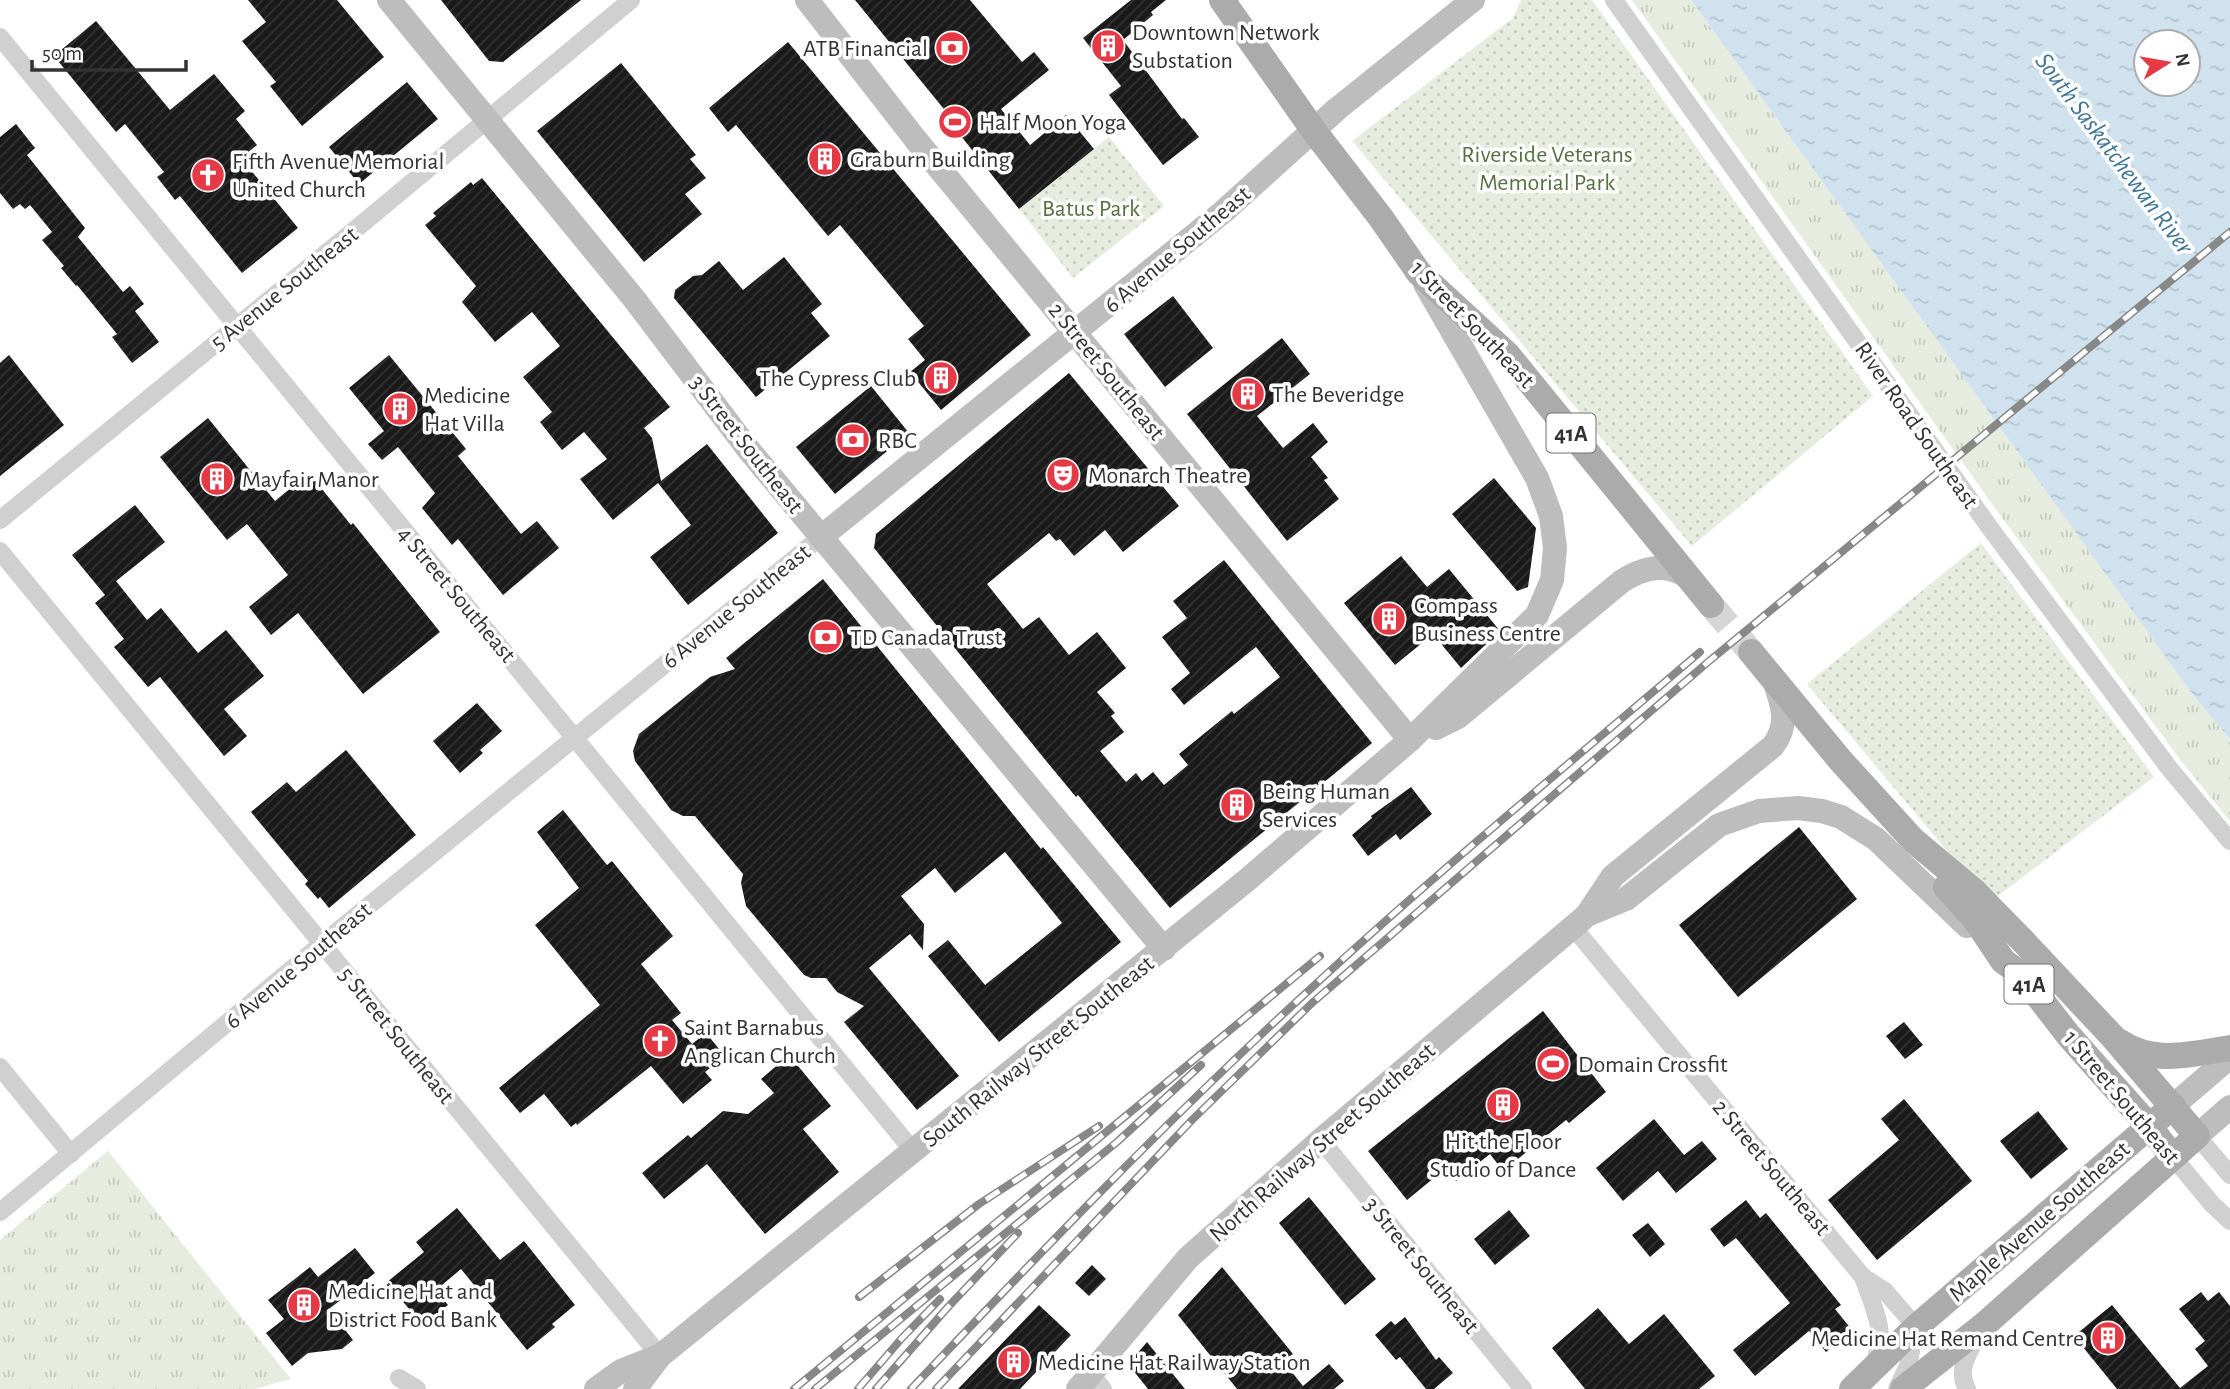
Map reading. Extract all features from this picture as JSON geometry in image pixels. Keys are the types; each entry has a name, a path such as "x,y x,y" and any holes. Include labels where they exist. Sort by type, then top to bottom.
{"main road":[{"name":"1 Street Southeast","path":"1222,0 1419,273 1507,354 1711,605"},
{"name":"1 Street Southeast","path":"1751,652 1913,840 1975,892 2112,1036 2197,1136"},
{"name":"1 Street Southeast","path":"1913,840 1931,870 1975,919 2003,961 2021,974 2069,1036 2173,1157"},
{"path":"2112,1036 2133,1051 2174,1057 2230,1048"},
{"name":"Maple Avenue Southeast","path":"1852,1389 1916,1327 2173,1106"},
{"name":"Maple Avenue Southeast","path":"1903,1389 1984,1325 2197,1136"}],"street":[{"name":"3 Street Southeast","path":"389,0 635,300 748,449 1164,949"},
{"name":"5 Avenue Southeast","path":"0,520 631,0"},
{"name":"2 Street Southeast","path":"807,0 925,150 1410,740"},
{"name":"6 Avenue Southeast","path":"0,1212 323,943 1223,212 1337,109 1473,0"},
{"name":"River Road Southeast","path":"1614,0 1990,528 2169,768 2230,841"},
{"name":"4 Street Southeast","path":"0,37 914,1152"},
{"name":"South Railway Street Southeast","path":"635,1389 660,1356 1164,949 1410,740 1537,615 1552,580 1555,548 1551,516 1537,478 1419,273"},
{"name":"5 Street Southeast","path":"0,551 660,1356"},
{"name":"South Railway Street Southeast","path":"1410,740 1455,719 1635,573 1659,567 1672,569 1689,578"},
{"name":"North Railway Street Southeast","path":"1090,1384 1188,1258 1321,1140 1580,921 1613,876 1773,746 1778,740 1784,719 1776,683"},
{"name":"North Railway Street Southeast","path":"1580,921 1626,899 1719,825 1759,811 1798,808 1841,817 1876,839 2003,961"},
{"name":"2 Street Southeast","path":"1580,921 1863,1277 1882,1333 1880,1347 1871,1368 1852,1389"},
{"name":"Maple Avenue Southeast","path":"2173,1106 2230,1057"},
{"path":"0,1067 71,1154"},
{"name":"Maple Avenue Southeast","path":"2197,1136 2230,1107"},
{"name":"1 Street Southeast","path":"2197,1136 2230,1175"},
{"name":"3 Street Southeast","path":"1321,1140 1524,1389"},
{"name":"1 Street Southeast","path":"2173,1157 2212,1204 2230,1221"},
{"name":"2 Street Southeast","path":"1863,1277 1885,1290 1916,1327"},
{"path":"1967,1389 1962,1371 1984,1325"},
{"path":"1897,1389 1908,1366 1916,1327"},
{"name":"South Railway Street Southeast","path":"596,1389 621,1371 660,1356"},
{"path":"399,1378 417,1389"}],"green space":[{"name":"Riverside Veterans Memorial Park","path":"1521,0 1592,0 1873,396 1692,546 1352,141 1513,18"},
{"path":"1632,0 1691,0 2193,695 2230,739 2230,821 2182,762 2003,519"},
{"name":"Batus Park","path":"1109,137 1164,206 1073,278 1019,209"},
{"path":"1981,543 2154,777 1990,902 1807,684"},
{"path":"108,1151 291,1379 254,1389 0,1389 0,1240"}],"water":[{"name":"South Saskatchewan River","path":"1691,0 2230,0 2230,739 2193,695"}],"building":[{"path":"248,0 337,0 384,57 302,126 270,86 276,82 242,41 266,22"},
{"path":"441,0 581,0 503,62 489,61"},
{"path":"855,0 970,0 1022,62 1034,52 1049,70 1001,109 1030,145 1066,115 1094,149 1019,209 949,121 952,119"},
{"path":"1131,0 1166,0 1151,12 1153,15 1123,40 1182,119 1184,118 1199,137 1163,165 1109,95 1121,86 1083,38"},
{"name":"Fifth Avenue Memorial United Church","path":"96,21 170,110 214,74 245,111 236,119 257,145 241,158 298,228 242,273 180,196 175,200 157,177 164,172 125,124 116,132 54,56"},
{"path":"788,42 1031,335 941,410 910,372 925,360 908,339 924,326 840,225 828,236 736,125 728,132 709,108"},
{"path":"621,63 696,155 690,159 706,178 685,194 702,214 644,262 537,131"},
{"path":"407,82 438,119 359,184 329,147"},
{"path":"16,124 35,148 27,155 85,228 78,237 123,292 130,286 144,304 135,311 159,342 132,363 112,337 117,334 61,268 64,266 42,240 52,232 30,205 25,209 20,204 13,209 0,193 0,137"},
{"path":"482,178 670,407 644,428 652,438 661,481 707,444 778,533 688,605 650,557 691,525 658,483 613,520 580,479 607,459 584,432 562,450 540,422 552,412 523,377 560,346 532,312 495,342 462,302 476,286 425,225 436,216 433,213 471,182 473,185"},
{"path":"784,257 822,304 811,313 830,336 756,397 674,298 675,290 693,276 702,275 719,261 743,290"},
{"path":"1173,296 1213,348 1165,387 1124,334"},
{"path":"1282,338 1310,374 1257,416 1283,448 1313,423 1328,442 1311,457 1328,478 1324,480 1339,499 1287,541 1187,414"},
{"path":"9,355 64,425 0,476 0,363"},
{"path":"389,355 466,449 458,456 521,534 537,521 559,548 503,595 458,539 452,545 422,508 435,493 398,447 382,460 368,444 384,431 349,388"},
{"path":"1069,373 1179,506 1123,552 1105,530 1074,556 1060,539 1056,541 1049,533 987,584 1023,629 1039,617 1069,655 1097,632 1126,668 1097,692 1115,713 1111,716 1124,732 1100,751 1126,782 1136,773 1142,781 1153,772 1164,785 1188,765 1179,754 1280,677 1256,647 1184,705 1171,689 1190,673 1162,637 1187,618 1173,601 1224,560 1372,743 1170,908 1078,795 1076,797 1047,762 874,548 876,534"},
{"name":"RBC","path":"871,386 909,433 835,494 796,447"},
{"path":"208,418 275,501 309,473 351,525 353,523 440,632 363,694 298,613 271,635 249,607 288,575 247,524 227,540 160,457"},
{"path":"1494,478 1536,528 1528,587 1517,591 1452,514"},
{"path":"135,505 165,542 116,581 147,620 161,608 198,653 226,630 264,676 224,709 247,736 224,756 160,677 148,687 114,647 124,639 95,603 105,595 72,555"},
{"path":"1401,556 1427,587 1449,569 1500,631 1461,668 1433,634 1395,665 1344,603"},
{"path":"823,579 1041,849 1043,847 1121,942 999,1042 928,956 948,940 985,985 1062,923 1005,852 955,893 935,868 901,896 924,924 923,950 910,934 869,968 959,1076 917,1110 844,1022 864,1006 837,992 826,978 804,975 746,906 741,883 743,874 695,816 683,816 671,810 635,761 633,751 639,734 710,677 735,669 726,658"},
{"path":"477,703 502,731 480,750 483,753 460,773 433,741"},
{"path":"346,750 416,835 329,908 305,884 308,881 251,812 287,782 296,792"},
{"path":"1411,787 1432,814 1400,840 1396,834 1368,856 1352,835 1372,818 1371,816"},
{"path":"563,810 607,865 612,861 673,936 641,964 681,1013 672,1020 692,1044 706,1033 725,1056 705,1072 712,1080 683,1104 651,1066 571,1127 544,1094 520,1113 499,1088 600,1005 535,925 579,888 537,832"},
{"path":"1799,827 1857,899 1738,997 1679,925"},
{"path":"1543,1011 1606,1092 1569,1123 1566,1120 1503,1171 1490,1154 1456,1181 1446,1168 1407,1200 1368,1151"},
{"path":"1904,1022 1923,1045 1905,1059 1886,1036"},
{"path":"789,1055 831,1106 803,1129 839,1172 765,1234 707,1164 664,1199 642,1173 688,1135 691,1138 723,1111 748,1114 774,1093 761,1079"},
{"path":"1904,1099 1972,1181 1877,1260 1828,1200 1899,1140 1881,1119"},
{"path":"2038,1111 2068,1149 2031,1179 2000,1141"},
{"path":"1654,1119 1684,1155 1702,1141 1717,1159 1676,1193 1658,1171 1623,1201 1596,1168"},
{"path":"1309,1197 1376,1279 1345,1305 1279,1223"},
{"path":"1746,1200 1760,1218 1766,1213 1841,1305 1835,1309 1852,1330 1826,1352 1809,1331 1755,1376 1733,1350 1790,1303 1736,1238 1724,1247 1710,1229"},
{"path":"457,1208 500,1260 524,1241 575,1305 552,1324 555,1327 527,1350 461,1269 436,1290 448,1305 422,1325 387,1282 424,1252 416,1242"},
{"path":"1509,1210 1530,1236 1495,1265 1474,1239"},
{"path":"1648,1223 1665,1244 1650,1257 1632,1235"},
{"name":"Medicine Hat and District Food Bank","path":"355,1248 375,1273 329,1309 353,1340 342,1349 308,1353 292,1366 266,1333 284,1319 268,1300 310,1267 318,1277"},
{"path":"1092,1265 1106,1279 1089,1296 1075,1283"},
{"path":"1222,1267 1293,1354 1283,1361 1303,1386 1329,1364 1344,1381 1334,1389 1237,1389 1178,1315"},
{"name":"Medicine Hat Remand Centre","path":"2201,1292 2208,1301 2219,1292 2230,1306 2230,1389 2117,1389 2074,1336 2112,1305 2180,1388 2208,1366 2195,1349 2205,1341 2179,1309"},
{"name":"Medicine Hat Railway Station","path":"1039,1305 1071,1335 1020,1389 958,1389"},
{"path":"1598,1308 1629,1344 1664,1314 1715,1376 1699,1389 1585,1389 1552,1348"},
{"path":"1405,1317 1436,1360 1439,1357 1453,1373 1434,1389 1426,1389 1400,1357 1396,1360 1375,1335 1391,1321 1395,1325"},
{"path":"1147,1342 1185,1389 1148,1389 1128,1364"}],"tunnel":[{"path":"1711,605 1751,652"}],"railway":[{"path":"936,1389 1192,1120 1312,1003 1708,662 2230,232"},
{"path":"911,1389 1105,1188 1255,1041 1403,906 1700,652"},
{"path":"794,1389 1320,956"},
{"path":"815,1389 1117,1142 1201,1065"},
{"path":"859,1297 979,1204 1099,1126"},
{"path":"876,1389 1018,1233"},
{"path":"858,1389 940,1299"}],"place":[{"name":"Downtown Network Substation","path":"1108,46"},
{"name":"ATB Financial","path":"952,48"},
{"name":"Half Moon Yoga","path":"955,122"},
{"name":"Graburn Building","path":"825,159"},
{"name":"Fifth Avenue Memorial United Church","path":"208,175"},
{"name":"The Cypress Club","path":"941,378"},
{"name":"The Beveridge","path":"1248,394"},
{"name":"Medicine Hat Villa","path":"400,409"},
{"name":"RBC","path":"853,440"},
{"name":"Monarch Theatre","path":"1063,475"},
{"name":"Mayfair Manor","path":"217,479"},
{"name":"Compass Business Centre","path":"1389,619"},
{"name":"TD Canada Trust","path":"826,637"},
{"name":"Being Human Services","path":"1237,805"},
{"name":"Saint Barnabus Anglican Church","path":"660,1041"},
{"name":"Domain Crossfit","path":"1553,1064"},
{"name":"Hit the Floor Studio of Dance","path":"1503,1105"},
{"name":"Medicine Hat and District Food Bank","path":"304,1305"},
{"name":"Medicine Hat Remand Centre","path":"2108,1338"},
{"name":"Medicine Hat Railway Station","path":"1014,1362"}]}
